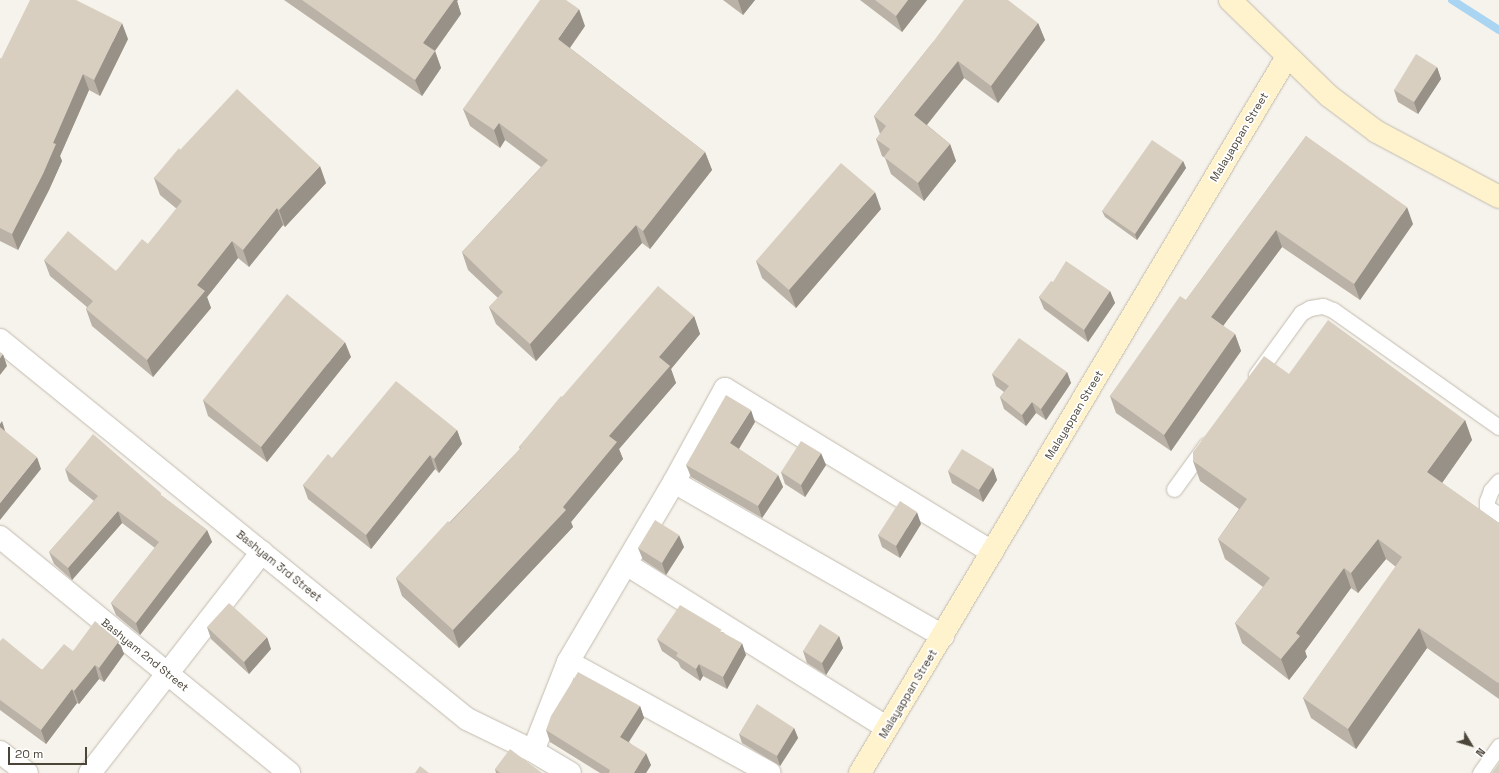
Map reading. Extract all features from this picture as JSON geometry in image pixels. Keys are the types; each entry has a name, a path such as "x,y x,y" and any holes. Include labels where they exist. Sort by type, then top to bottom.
{"street":[{"path":"1230,0 1287,57 1329,96 1378,132 1499,197"},
{"name":"Malayappan Street","path":"860,773 1287,57"},
{"name":"Bashyam 3rd Street","path":"0,340 468,719 533,751 570,773"},
{"path":"533,751 568,662 674,482 726,390 992,552"},
{"path":"674,482 943,636"},
{"name":"Bashyam 2nd Street","path":"0,536 290,773"},
{"path":"90,773 262,552"},
{"path":"626,564 887,728"},
{"path":"568,662 770,773"},
{"path":"0,752 27,773"}],"lane":[{"path":"1246,388 1301,313 1310,308 1323,306 1339,314 1499,427"},
{"path":"1174,489 1215,432"},
{"path":"1499,481 1491,490 1487,501 1487,507 1499,516"},
{"path":"1480,773 1499,746"}],"building":[{"path":"30,0 76,0 122,23 94,80 83,74 53,143 56,144 43,174 12,234 0,228 0,58 1,59"},
{"path":"302,0 454,0 423,43 435,51 415,80"},
{"path":"540,0 566,0 579,9 558,39 705,152 643,231 636,225 530,344 489,307 503,292 462,252 548,160 499,123 494,130 463,109"},
{"path":"875,0 908,0 896,16"},
{"path":"964,0 1008,0 1038,23 991,86 958,61 914,115 950,144 918,183 884,157 890,149 876,139 886,126 874,116 933,42"},
{"path":"1416,54 1437,67 1414,102 1394,90"},
{"path":"237,89 320,166 279,210 277,208 243,250 232,241 197,285 205,291 147,360 86,309 93,301 44,260 68,231 116,271 142,239 148,244 182,201 154,178 179,148 180,150"},
{"path":"1306,136 1407,207 1354,284 1276,230 1211,317 1235,334 1164,435 1110,396 1180,296 1186,300"},
{"path":"1152,140 1183,161 1135,234 1102,211"},
{"path":"841,163 875,192 789,290 756,261"},
{"path":"1066,261 1110,291 1084,330 1039,297 1051,281 1053,282"},
{"path":"658,286 694,316 659,357 670,366 609,436 617,442 563,507 566,510 453,630 396,578 448,521 450,523 521,448 519,447 561,396 562,397"},
{"path":"287,294 345,342 261,447 203,400"},
{"path":"1328,320 1465,420 1427,472 1499,523 1499,682 1498,683 1419,628 1348,729 1303,698 1402,557 1378,539 1351,573 1344,568 1296,633 1300,636 1281,659 1235,623 1270,578 1218,539 1247,499 1193,461 1193,452 1264,356 1289,374"},
{"path":"1019,338 1067,372 1041,409 1032,402 1022,415 1000,397 1009,386 992,374"},
{"path":"396,381 457,430 434,459 430,455 366,535 303,485 328,454 332,458"},
{"path":"726,395 751,410 730,443 778,475 758,506 686,465"},
{"path":"0,427 37,457 0,503"},
{"path":"93,434 161,493 161,495 207,530 136,623 111,603 159,542 118,511 68,568 49,552 98,496 65,469"},
{"path":"801,441 821,453 801,485 781,472"},
{"path":"962,449 993,468 979,490 948,471"},
{"path":"900,501 917,512 896,546 878,535"},
{"path":"655,520 679,535 662,563 638,548"},
{"path":"229,603 267,637 244,662 207,627"},
{"path":"680,605 722,630 720,631 742,643 723,677 699,664 696,669 676,656 678,653 657,639"},
{"path":"95,621 119,641 99,668 95,665 74,691 72,689 41,730 0,700 0,641 3,638 42,670 64,644 73,651"},
{"path":"820,624 839,636 822,663 803,651"},
{"path":"578,672 640,706 620,737 646,753 634,773 609,773 610,770 546,730 551,716"},
{"path":"757,704 794,728 777,756 739,734"},
{"path":"510,749 542,773 500,773 495,769"},
{"path":"1499,763 1499,773 1492,773"},
{"path":"420,766 429,773 415,773"}],"waterway":[{"path":"1452,0 1499,30"}]}
